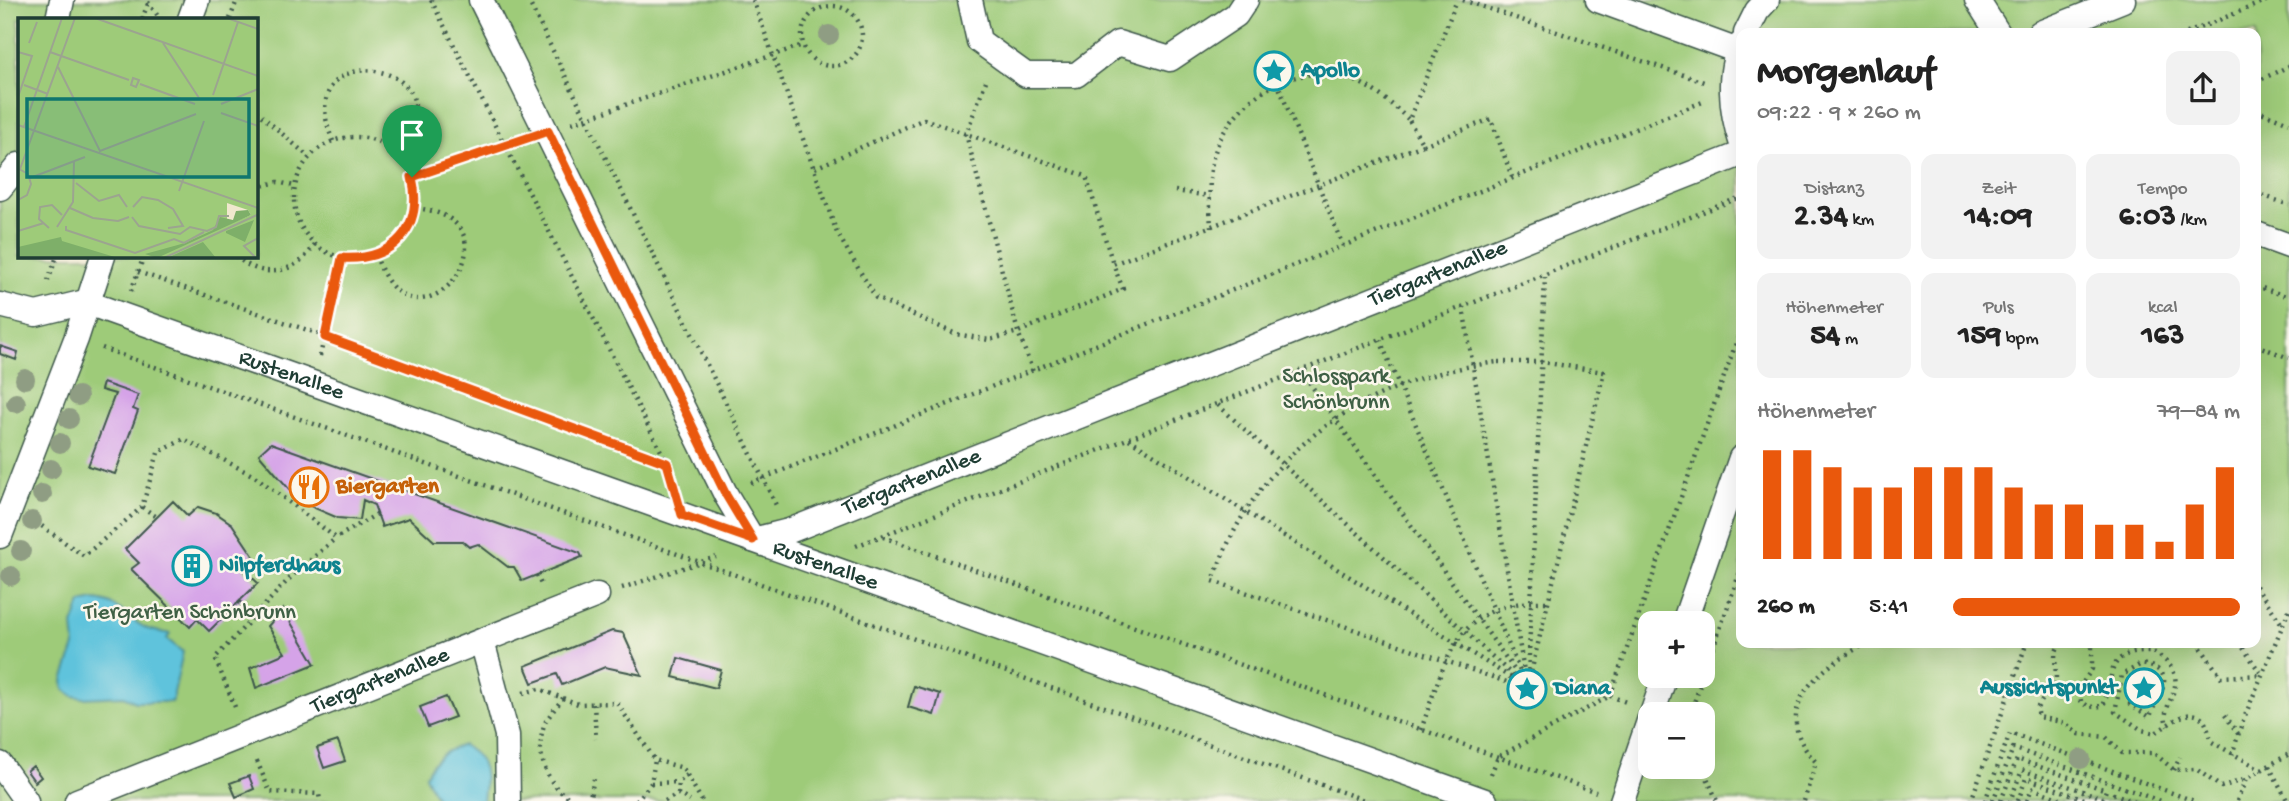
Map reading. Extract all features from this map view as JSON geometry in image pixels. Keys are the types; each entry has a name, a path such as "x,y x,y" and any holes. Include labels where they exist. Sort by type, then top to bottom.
{"street":[{"path":"58,18 62,0"},
{"path":"190,18 197,0"},
{"path":"481,0 726,495 753,540"},
{"path":"970,0 979,41 1026,75 1076,75 1118,43 1170,59 1236,15 1246,0"},
{"path":"1598,0 1736,41"},
{"path":"1749,28 1757,11 1767,0"},
{"path":"1976,0 1995,28"},
{"path":"2053,28 2123,0"},
{"path":"1736,71 1732,90 1736,125"},
{"name":"Tiergartenallee","path":"753,540 789,531 1736,156"},
{"path":"0,188 18,167"},
{"path":"2261,236 2289,246"},
{"path":"0,536 75,339 85,302 103,257"},
{"path":"0,304 37,314 85,302"},
{"name":"Rustenallee","path":"85,302 1484,800"},
{"path":"1688,611 1736,472"},
{"name":"Tiergartenallee","path":"77,801 597,595"},
{"path":"482,641 507,735 508,801"},
{"path":"1615,799 1638,746"},
{"path":"0,764 26,801"}],"path":[{"path":"230,18 237,0"},
{"path":"432,0 667,463 682,515"},
{"path":"528,0 588,117 789,531"},
{"path":"752,0 837,233 876,298 956,334 989,340 1018,332 1122,289 1086,176 924,118 814,169"},
{"path":"1409,120 1457,0"},
{"path":"1463,0 1732,90"},
{"path":"2199,28 2268,0"},
{"path":"142,18 148,1"},
{"path":"148,1 159,18"},
{"path":"826,6 846,9 860,24 862,34 857,52 842,64 823,65 807,54 803,45 803,25 817,10 826,6"},
{"path":"412,177 803,45"},
{"path":"996,54 966,134 1018,332 1033,372"},
{"path":"2261,80 2289,66"},
{"path":"334,141 326,119 326,107 334,84 354,71 380,70 402,80 413,100 409,132 393,150"},
{"path":"1211,228 1212,162 1227,130 1248,102 1277,82 1310,75 1337,75 1372,89 1409,120 1423,145"},
{"path":"1277,82 1343,246"},
{"path":"726,495 762,478 1033,372 1732,90"},
{"path":"257,112 309,157"},
{"path":"2261,112 2289,123"},
{"path":"1113,264 1491,118 1511,177"},
{"path":"365,138 393,150 412,177 415,208 402,237 376,255 359,259 342,258 315,244 297,218 295,186 309,157 334,141 365,138"},
{"path":"257,187 278,182 295,186"},
{"path":"1175,191 1210,196"},
{"path":"2261,195 2289,205"},
{"path":"799,599 812,561 882,537 1736,199"},
{"path":"376,255 389,283 402,293 417,298 439,296 452,285 462,272 466,252 464,239 445,215 415,208"},
{"path":"237,257 246,265 273,272 299,263 315,244"},
{"path":"314,383 342,258"},
{"path":"138,272 325,337 667,463"},
{"path":"1527,689 1545,276"},
{"path":"2261,288 2289,297"},
{"path":"1463,307 1527,689"},
{"path":"75,339 1367,801"},
{"path":"1380,340 1527,689"},
{"path":"1484,800 1497,757 1610,696 1736,343"},
{"path":"2261,347 2289,358"},
{"path":"1542,362 1604,372 1527,689 1213,581 1226,546 1244,512 1282,465 1333,418 1399,385 1472,365 1542,362"},
{"path":"1301,371 1527,689"},
{"path":"1218,405 1527,689"},
{"path":"12,505 84,556 142,506 158,453 184,439 256,477 336,538"},
{"path":"1129,439 1527,689"},
{"path":"142,506 157,517"},
{"path":"320,801 319,794 270,792 215,658 292,576 336,538 377,514"},
{"path":"627,537 638,533"},
{"path":"882,537 1615,799"},
{"path":"597,595 700,564 753,540"},
{"path":"1694,702 1736,583"},
{"path":"2261,593 2283,626"},
{"path":"1421,730 1445,661 1463,630 1494,611 1531,601 1548,602"},
{"path":"239,602 253,618"},
{"path":"2232,755 2289,610"},
{"path":"1804,801 1816,762 1799,740 1796,722 1801,695 1817,676 1861,648"},
{"path":"1971,801 2025,648"},
{"path":"2058,648 2056,679 2037,708 2039,717 2065,723 2079,734 2106,737 2122,752 2154,752 2174,770 2196,769 2221,787 2246,779 2289,754"},
{"path":"2092,648 2092,669 2079,688 2081,701 2089,707 2103,706 2108,674 2115,664 2131,653 2153,652 2163,658 2175,678 2174,695 2165,712 2168,726"},
{"path":"2201,648 2221,677 2262,675"},
{"path":"2243,648 2262,675"},
{"path":"2133,696 2130,704 2150,717 2164,686 2158,670 2141,664 2122,675 2115,712 2142,730 2155,733 2186,715 2196,715 2205,722 2211,742 2262,770"},
{"path":"498,699 539,689 578,704 617,703 655,760 684,768 702,801"},
{"path":"563,698 545,723 541,744 548,777 559,794 577,801"},
{"path":"594,704 596,739"},
{"path":"2225,715 2239,736"},
{"path":"1985,801 2010,733 2070,755 2076,761 2088,762 2194,801"},
{"path":"1993,801 2013,748 2160,801"},
{"path":"2174,770 2180,757"},
{"path":"2001,801 2017,759 2106,790 2103,798 2022,770 2010,801"},
{"path":"637,801 651,783 655,760"},
{"path":"2269,766 2287,800"},
{"path":"651,783 679,782 687,775"},
{"path":"2018,801 2026,778 2090,801"},
{"path":"589,801 594,779"},
{"path":"1708,779 1717,801"},
{"path":"2237,801 2246,779"},
{"path":"678,794 679,782"},
{"path":"2027,801 2032,788 2066,801"},
{"path":"665,801 678,794"},
{"path":"678,794 690,801"},
{"path":"2110,801 2114,794 2134,801"}],"green space":[{"name":"Schlosspark Schönbrunn","path":"0,0 2289,0 2289,801 0,801"}],"water":[{"path":"94,600 117,607 148,629 170,634 167,639 183,652 172,702 135,702 124,696 83,698 73,696 64,689 63,680 75,646 73,625 81,603"},
{"path":"463,745 481,762 485,775 483,801 438,801 425,776 440,756"}],"building":[{"path":"0,346 18,352 16,360 0,354"},
{"path":"103,383 138,395 133,409 138,411 115,474 88,466 115,394 101,390"},
{"path":"271,443 580,553 582,557 522,581 514,567 508,567 478,544 469,547 462,541 434,541 409,518 382,527 374,505 363,500 360,520 338,518 312,507 289,489 259,454"},
{"name":"Nilpferdhaus","path":"173,501 188,516 198,507 216,513 232,524 256,560 243,569 258,583 209,631 197,619 190,627 131,569 139,563 125,549"},
{"path":"283,609 315,664 256,688 250,668 285,653 268,626"},
{"path":"612,631 623,633 642,675 605,667 562,685 557,674 532,683 525,666"},
{"path":"678,658 721,670 716,688 673,677"},
{"path":"914,686 940,694 934,715 908,707"},
{"path":"446,697 455,717 428,727 420,707"},
{"path":"338,741 345,761 324,768 317,748"},
{"path":"33,766 41,777 35,782 27,771"},
{"path":"249,776 254,789 236,797 230,783"}],"place":[{"name":"Apollo","path":"1274,71"},
{"name":"Biergarten","path":"309,487"},
{"name":"Nilpferdhaus","path":"192,566"},
{"name":"Aussichtspunkt","path":"2144,688"},
{"name":"Diana","path":"1527,689"}],"route":[{"path":"548,131 726,495 753,540 682,515 667,463 325,337 342,258 359,259 376,255 390,248 402,237 415,208 416,192 412,177 548,131"}],"park label":[{"name":"Tiergarten Schönbrunn","path":"190,613"}]}
